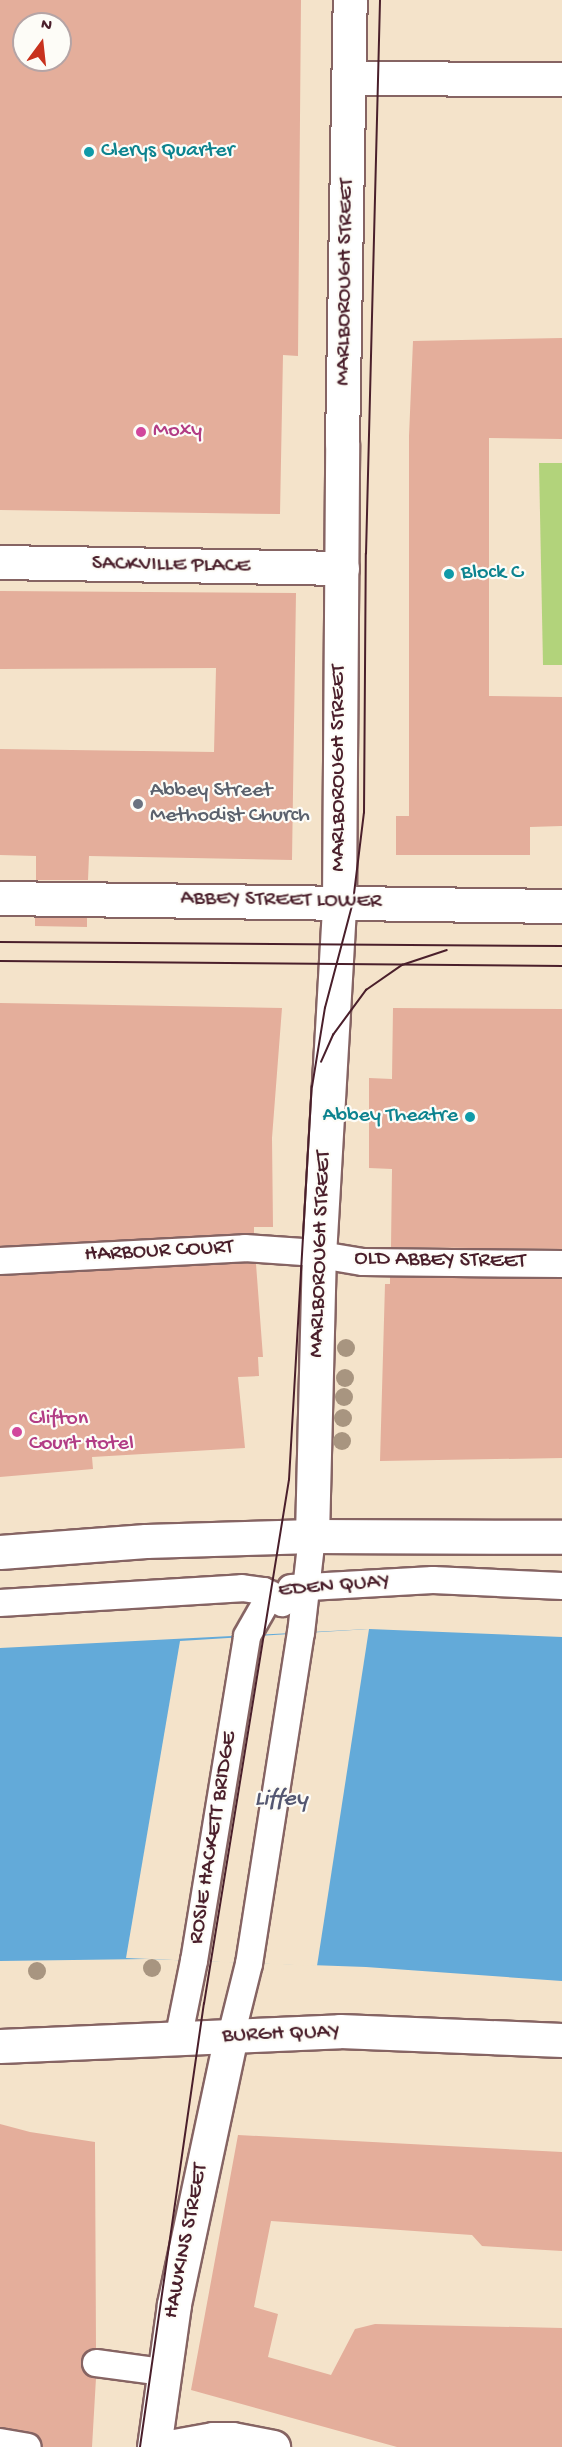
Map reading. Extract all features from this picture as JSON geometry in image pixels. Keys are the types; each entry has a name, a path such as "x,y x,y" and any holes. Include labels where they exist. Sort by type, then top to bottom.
{"street":[{"name":"MARLBOROUGH STREET","path":"312,1536 319,1255 339,903 350,0"},
{"path":"350,78 562,79"},
{"name":"SACKVILLE PLACE","path":"0,562 342,568"},
{"name":"ABBEY STREET LOWER","path":"0,898 562,906"},
{"name":"EDEN QUAY","path":"0,1552 146,1541 312,1536 562,1537"},
{"name":"BURGH QUAY","path":"0,2046 178,2040 340,2031 562,2040"},
{"name":"HAWKINS STREET","path":"154,2447 174,2304 231,2036"},
{"path":"169,2447 213,2439 232,2439 273,2447"}],"lane":[{"name":"HARBOUR COURT","path":"0,1261 246,1248 319,1255"},
{"name":"OLD ABBEY STREET","path":"319,1255 363,1262 562,1264"},
{"path":"231,2036 249,1964 308,1586 312,1536"},
{"name":"EDEN QUAY","path":"0,1603 255,1588 271,1594 308,1586 433,1580 562,1586"},
{"name":"ROSIE HACKETT BRIDGE","path":"207,1590 232,1602 241,1612 247,1636"},
{"path":"271,1594 291,1611 301,1633"},
{"name":"ROSIE HACKETT BRIDGE","path":"178,2040 194,1961 247,1636 271,1594"},
{"path":"96,2362 163,2372"},
{"path":"0,2442 28,2447"}],"green space":[{"path":"539,463 562,463 562,665 543,665"}],"water":[{"name":"Liffey","path":"369,1629 562,1637 562,1981 366,1967 146,1959 0,1961 0,1648"}],"pier":[{"path":"369,1629 317,1966 126,1958 180,1641"}],"building":[{"path":"0,0 301,0 298,356 283,355 280,514 0,510"},
{"name":"Block C","path":"562,338 562,439 489,438 489,696 562,697 562,826 530,827 530,855 396,855 396,816 409,816 409,436 413,341"},
{"path":"0,591 296,593 292,860 89,856 88,880 36,880 36,856 0,855 0,749 214,752 216,668 0,669"},
{"path":"35,917 87,918 87,927 35,926"},
{"path":"0,1003 282,1008 272,1138 273,1227 254,1227 254,1234 0,1246"},
{"name":"Abbey Theatre","path":"393,1008 562,1009 562,1249 391,1247 392,1169 369,1168 369,1078 392,1079"},
{"path":"256,1264 263,1357 258,1357 259,1376 238,1377 245,1448 92,1457 93,1469 0,1477 0,1276"},
{"path":"390,1277 562,1279 562,1458 380,1461 385,1284 390,1284"},
{"path":"0,2124 30,2132 95,2142 96,2348 85,2353 81,2362 86,2374 96,2378 92,2447 43,2447 38,2436 31,2432 0,2427"},
{"path":"238,2135 562,2152 562,2251 482,2246 472,2235 271,2221 254,2307 278,2314 268,2357 331,2375 355,2329 375,2324 562,2328 562,2447 397,2447 191,2390"}],"tram line":[{"path":"140,2447 204,2004 289,1480 312,1087 325,1008 353,902 364,813 366,554 380,0"},
{"path":"0,942 562,946"},
{"path":"321,1062 333,1035 366,990 402,965 447,950"},
{"path":"0,961 562,966"}],"place":[{"name":"Clerys Quarter","path":"89,152"},
{"name":"Moxy","path":"141,432"},
{"name":"Block C","path":"449,574"},
{"name":"Abbey Street Methodist Church","path":"138,804"},
{"name":"Abbey Theatre","path":"470,1117"},
{"name":"Clifton Court Hotel","path":"17,1432"}]}
